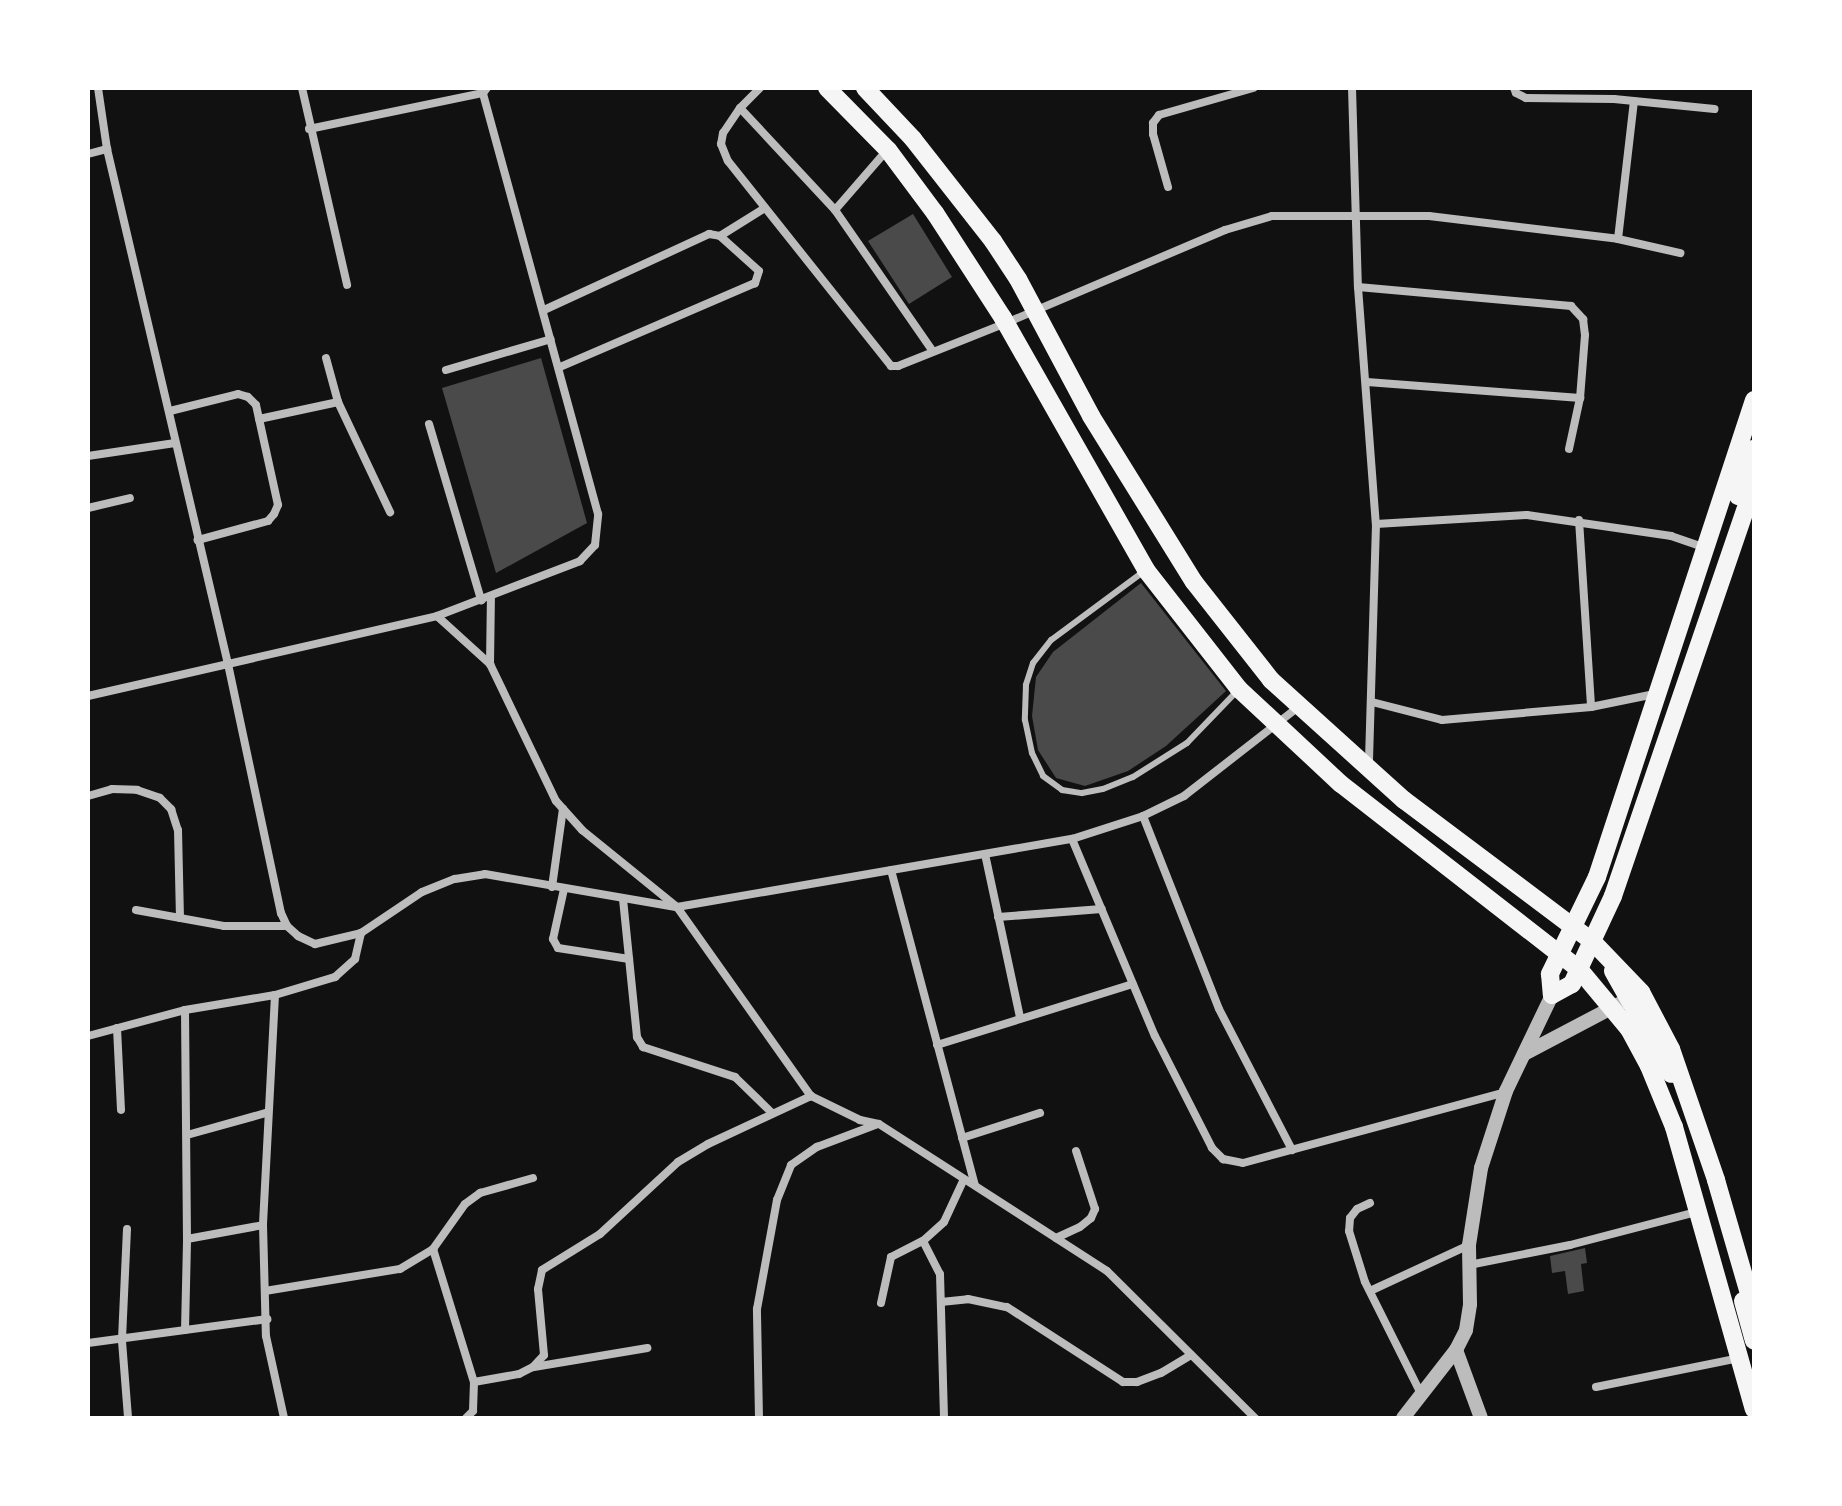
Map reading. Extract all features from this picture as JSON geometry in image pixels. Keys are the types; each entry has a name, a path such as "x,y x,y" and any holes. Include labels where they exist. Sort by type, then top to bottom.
{"highway":[{"path":"827,88 888,150 935,213 1006,323 1146,570 1239,689 1274,724 1398,831 1579,969 1612,1008 1649,1066 1674,1127 1754,1409"},
{"path":"837,88 879,128 950,219 1008,310 1157,571 1238,677 1410,830 1551,934 1612,989 1668,1091 1691,1156 1754,1376"},
{"path":"852,88 908,146 954,204 1029,320 1144,524 1239,661 1336,755 1412,818 1611,966"},
{"path":"873,90 958,193 1002,254 1091,416 1194,582 1232,634 1297,708 1404,800 1592,941 1641,992 1671,1049 1754,1311"},
{"path":"1754,400 1597,877 1550,974 1552,995 1572,984 1613,896 1754,484"},
{"path":"1754,449 1598,911 1596,926 1611,966 1674,1081 1706,1175 1754,1341"}],"street":[{"path":"98,88 107,149 228,664 281,913 287,926 298,936 315,944 361,933 422,892 455,879 485,874 677,907 1072,839 1143,816 1184,796 1297,708"},
{"path":"302,88 347,285"},
{"path":"760,88 726,125 721,144 728,161 891,366 898,366 1006,323 1252,221 1288,215 1429,216 1618,239 1680,253"},
{"path":"1168,187 1153,134 1153,123 1159,115 1253,88"},
{"path":"1352,88 1358,287 1376,524 1368,769"},
{"path":"1514,88 1516,93 1526,98 1614,99 1715,109"},
{"path":"1614,99 1616,88"},
{"path":"88,696 437,616 580,561 595,545 598,514 485,91 309,129"},
{"path":"1618,239 1634,101"},
{"path":"740,108 835,210 932,350"},
{"path":"88,154 107,149"},
{"path":"835,210 888,150"},
{"path":"544,310 697,237 720,236 765,208"},
{"path":"560,367 755,283 759,271 754,263 720,236"},
{"path":"1358,287 1571,306 1583,319 1585,335 1580,398 1569,449"},
{"path":"446,370 551,339"},
{"path":"326,358 338,402 390,512"},
{"path":"1367,382 1580,398"},
{"path":"170,411 238,394 248,397 256,405 278,505 268,521 198,540"},
{"path":"259,419 338,402"},
{"path":"429,424 486,598 490,664"},
{"path":"88,456 175,443"},
{"path":"88,508 130,498"},
{"path":"1376,524 1527,515 1579,520 1671,536 1706,548"},
{"path":"1579,520 1591,707"},
{"path":"437,616 490,664 556,801 582,830 677,907 811,1096 860,1120 879,1124 1107,1271 1255,1418"},
{"path":"1372,702 1442,720 1591,707 1656,694"},
{"path":"88,796 112,789 137,790 160,798 171,809 178,830 180,918"},
{"path":"552,887 563,809"},
{"path":"1143,816 1213,997 1292,1150"},
{"path":"1072,839 1155,1036 1212,1148 1223,1159 1243,1163 1506,1091"},
{"path":"985,854 1020,1017"},
{"path":"891,870 975,1186"},
{"path":"564,889 553,939 558,948 629,959"},
{"path":"623,899 637,1037 643,1047 735,1077 772,1113"},
{"path":"998,917 1102,909"},
{"path":"136,910 224,926 287,926"},
{"path":"88,1036 185,1010 275,995 335,977 355,959 361,933"},
{"path":"937,1045 1133,984"},
{"path":"1524,1055 1641,992"},
{"path":"275,995 266,1113 263,1225 266,1336 284,1418"},
{"path":"1403,1418 1456,1350 1466,1330 1470,1304 1469,1245 1481,1168 1506,1091 1552,995"},
{"path":"185,1010 185,1330"},
{"path":"117,1028 121,1110"},
{"path":"533,1367 544,1355 538,1289 542,1270 600,1234 678,1162 811,1096"},
{"path":"187,1135 266,1113"},
{"path":"962,1138 1040,1113"},
{"path":"759,1418 757,1309 777,1200 791,1165 817,1147 879,1124"},
{"path":"1056,1238 1080,1227 1091,1218 1095,1209 1076,1151"},
{"path":"265,1291 400,1269 433,1249 465,1204 480,1193 533,1178"},
{"path":"881,1303 891,1257 923,1241 944,1222 964,1179"},
{"path":"1370,1203 1357,1209 1350,1218 1349,1231 1370,1291 1422,1395"},
{"path":"1468,1265 1570,1245 1699,1211"},
{"path":"187,1239 263,1225"},
{"path":"127,1229 122,1341 128,1418"},
{"path":"923,1241 940,1274 944,1418"},
{"path":"1370,1291 1469,1245"},
{"path":"433,1249 474,1382 473,1411 466,1418"},
{"path":"941,1302 968,1299 1007,1307 1123,1382 1137,1382 1161,1373 1191,1355"},
{"path":"88,1343 122,1341 267,1319"},
{"path":"474,1382 519,1374 533,1367 647,1348"},
{"path":"1456,1350 1481,1418"},
{"path":"1596,1387 1740,1358"}],"lane":[{"path":"1146,570 1051,640 1033,663 1026,685 1025,720 1032,753 1043,776 1062,790 1082,793 1103,789 1133,777 1187,743 1239,689"}],"building":[{"path":"913,214 952,277 909,304 868,241"},
{"path":"541,358 587,523 496,573 442,388"},
{"path":"1141,583 1226,691 1166,746 1128,771 1085,786 1056,778 1038,750 1032,716 1036,677 1053,652"},
{"path":"1585,1248 1587,1263 1581,1264 1584,1291 1568,1294 1565,1271 1552,1273 1550,1256"}]}
